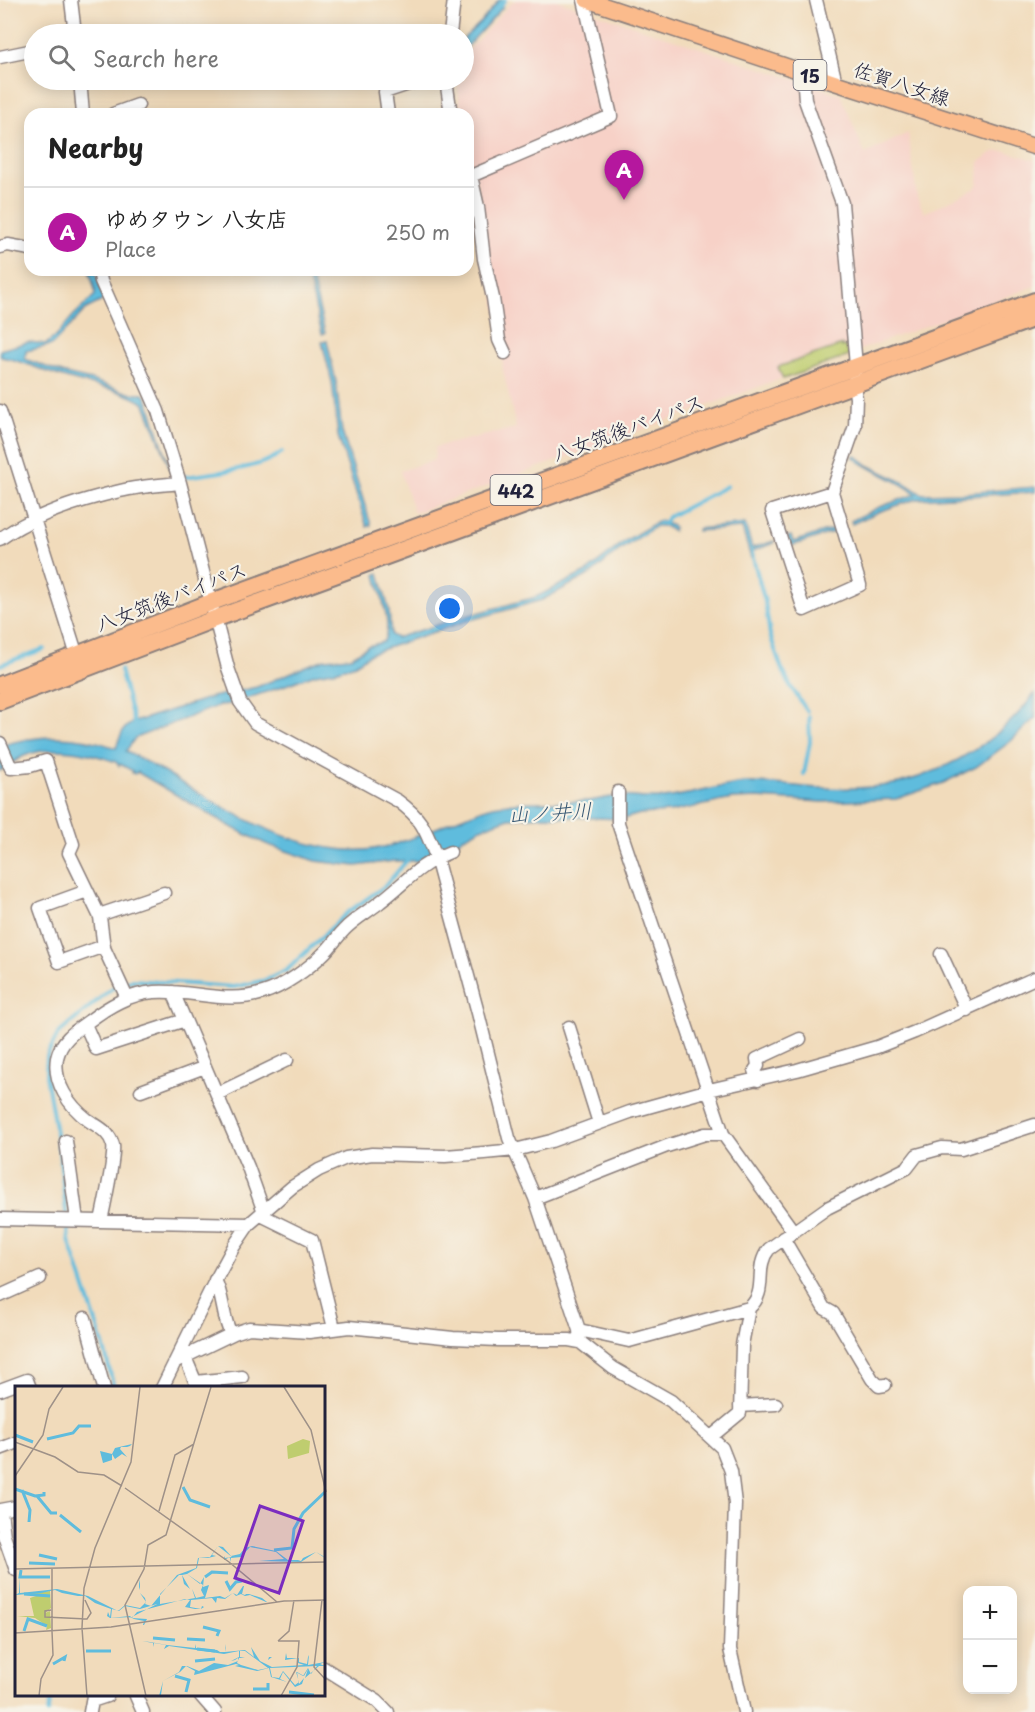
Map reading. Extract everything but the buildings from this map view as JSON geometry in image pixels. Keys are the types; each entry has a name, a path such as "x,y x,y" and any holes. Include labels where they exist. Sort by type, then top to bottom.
{"highway":[{"name":"八女筑後バイパス","path":"0,701 79,663 214,610 856,366 1035,301"},
{"name":"八女筑後バイパス","path":"214,610 1035,318"},
{"name":"八女筑後バイパス","path":"0,685 79,663"}],"main road":[{"name":"佐賀八女線","path":"585,0 1035,147"}],"street":[{"path":"71,0 74,24"},
{"path":"451,24 454,0"},
{"path":"474,175 611,116 585,0"},
{"path":"816,0 836,83"},
{"path":"0,57 24,52"},
{"path":"802,72 805,100 842,203 856,366 854,384 856,398 855,426 832,492 860,585 804,610 772,511 832,492"},
{"path":"81,90 82,108"},
{"path":"387,108 385,92 391,90"},
{"path":"447,90 450,108"},
{"path":"130,108 138,105"},
{"path":"474,189 499,340 505,353"},
{"path":"0,247 9,245 24,248"},
{"path":"100,276 158,411 180,483 228,668 238,696 255,723 398,801 414,812 425,828 435,856 478,1013 509,1138 535,1198 580,1336 613,1368 671,1401 723,1448 731,1471 735,1504 730,1648 744,1712"},
{"path":"0,411 79,663"},
{"path":"0,538 33,518 122,490 180,483"},
{"path":"0,743 11,768 46,761 73,844 69,853 99,915 104,946 127,998"},
{"path":"618,792 618,823 723,1134 788,1234 826,1312 833,1313 872,1379 879,1386 885,1385"},
{"path":"101,1221 113,1146 106,1131 71,1105 62,1090 57,1072 57,1059 61,1046 71,1034 110,1005 127,998 154,992 173,992 222,998 262,993 276,987 323,954 346,928 383,900 410,875 435,856 450,852"},
{"path":"87,891 40,908 59,962 104,946"},
{"path":"99,915 164,892"},
{"path":"941,954 967,1010"},
{"path":"163,1386 181,1359 215,1280 234,1245 249,1224 292,1187 319,1170 346,1158 372,1154 445,1156 515,1150 551,1141 630,1112 879,1047 1035,978"},
{"path":"173,992 248,1167 263,1213 312,1240 334,1328"},
{"path":"85,1024 96,1050 185,1020"},
{"path":"569,1027 599,1123"},
{"path":"758,1080 755,1070 758,1066 757,1059 800,1039"},
{"path":"217,1094 287,1060"},
{"path":"141,1091 205,1067"},
{"path":"181,1359 231,1334 249,1328 309,1332 349,1327 453,1338 569,1340 580,1336 629,1341 749,1308 756,1302 759,1294 763,1256 769,1249 826,1208 907,1168 917,1155 942,1148 961,1149 1035,1125"},
{"path":"535,1198 667,1146 705,1134 723,1134"},
{"path":"66,1141 77,1220"},
{"path":"0,1219 249,1224"},
{"path":"0,1296 40,1278"},
{"path":"215,1280 220,1290 225,1323 231,1334"},
{"path":"711,1437 740,1413 742,1345 749,1308"},
{"path":"85,1318 103,1386"},
{"path":"181,1359 197,1385 242,1377"},
{"path":"0,1390 27,1380 29,1386"},
{"path":"740,1406 776,1404"},
{"path":"0,1449 15,1443"},
{"path":"15,1507 0,1510 2,1537 15,1568"},
{"path":"326,1669 377,1701 388,1712"},
{"path":"137,1697 143,1712"},
{"path":"203,1697 215,1712"}],"shaded area":[{"path":"516,0 556,0 841,95 865,154 908,133 917,197 924,213 974,189 978,184 979,162 993,152 1005,151 1035,160 1035,286 414,513 400,471 434,460 435,447 516,428 503,370 501,337 474,177 474,108 460,108 458,90 474,90 474,44"}],"green space":[{"path":"842,345 842,347 849,345 849,356 783,379 778,367"}],"water":[{"path":"499,0 502,0 503,7 474,39 474,29"},
{"path":"91,276 97,276 102,301 86,309 52,345 26,351 25,359 65,374 132,394 144,394 173,476 145,404 114,390 1,357 0,350 28,342 46,344 95,295"},
{"path":"308,276 311,276 325,333 322,334"},
{"path":"327,341 336,382 342,432 371,525 367,527 338,436 332,382 322,342"},
{"path":"855,455 868,465 922,494 1035,487 1035,492 916,499 852,524 851,521 877,508 916,494 860,463 853,457"},
{"name":"山ノ井川","path":"660,520 674,527 673,531 664,526 656,526 617,552 591,574 542,600 463,622 372,653 355,664 338,670 315,674 230,704 220,705 135,738 126,751 228,810 280,835 337,849 355,850 389,846 484,809 511,803 588,801 622,796 661,798 747,783 840,788 899,783 938,770 975,750 1008,724 1035,693 1035,718 1011,741 976,767 943,783 896,799 823,802 757,798 732,799 670,812 640,814 623,819 546,816 509,818 481,828 462,838 450,848 430,853 418,861 394,861 356,866 316,861 266,844 235,829 137,772 132,773 133,771 120,764 119,766 116,762 94,755 46,750 24,756 0,771 0,746 29,739 58,737 87,740 116,748 124,730 134,722 212,697 257,687 325,659 351,657 368,646 383,642 387,627 376,574 379,573 389,610 391,635 396,638 536,597 588,571 626,540"},
{"path":"745,524 752,548 774,541 774,543 753,551 754,557 751,558 742,528 697,531 697,529"},
{"path":"836,528 837,531 791,546 787,537 791,536 793,542"}],"waterway":[{"path":"499,7 505,0"},
{"path":"181,476 250,467 282,452"},
{"path":"664,524 668,517 727,486"},
{"path":"752,554 765,602 770,635 781,667 807,711"},
{"path":"0,665 44,649"},
{"path":"120,670 135,727"},
{"path":"804,774 810,742 809,717"},
{"path":"114,1386 103,1344 69,1240 60,1156 46,1076 47,1056 58,1034 112,988 133,980 234,987 266,980 287,970 347,913 385,886 409,858"},
{"path":"48,1712 52,1697"}],"place":[{"name":"ゆめタウン 八女店","path":"624,200"}]}
